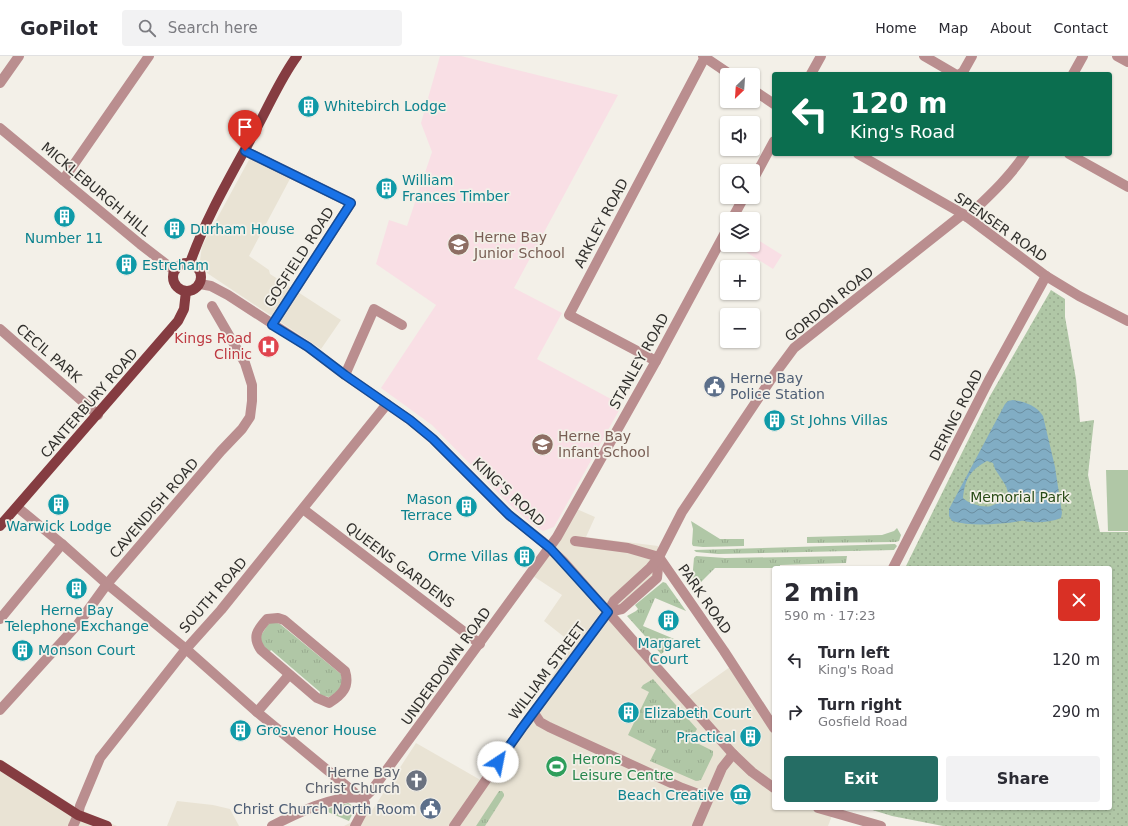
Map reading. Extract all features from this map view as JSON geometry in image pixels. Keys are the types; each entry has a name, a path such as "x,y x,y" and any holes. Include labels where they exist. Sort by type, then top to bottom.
{"main road":[{"path":"190,263 198,240 297,56"},
{"path":"190,263 199,270 201,277 200,284 194,289 186,291 176,286 174,278 175,271 183,264 190,263"},
{"name":"CANTERBURY ROAD","path":"0,526 98,415 178,321 184,309 186,291"},
{"path":"0,765 78,815 106,826"}],"street":[{"path":"0,83 19,56"},
{"path":"63,180 149,56"},
{"path":"812,72 821,56"},
{"path":"924,56 952,72"},
{"path":"963,72 972,56"},
{"path":"1074,72 1083,56"},
{"path":"1117,56 1128,62"},
{"path":"704,57 720,68"},
{"name":"ARKLEY ROAD","path":"656,361 569,315 704,57"},
{"path":"760,95 772,103"},
{"name":"MICKLEBURGH HILL","path":"0,128 140,244 175,271"},
{"path":"760,167 772,145"},
{"name":"GOSFIELD ROAD","path":"245,151 351,203 272,325"},
{"name":"SPENSER ROAD","path":"861,156 965,216 1046,276 1079,296 1128,321"},
{"name":"GORDON ROAD","path":"608,612 622,609 657,578 659,557 682,512 774,375 794,348 994,192 1015,170 1024,156"},
{"path":"1073,156 1128,187"},
{"name":"STANLEY ROAD","path":"550,548 656,361 720,242"},
{"name":"DERING ROAD","path":"894,566 989,380 1046,276"},
{"name":"KING'S ROAD","path":"200,284 211,286 228,295 308,347 433,439 509,515 550,548 733,754 752,772 772,787"},
{"name":"CAVENDISH ROAD","path":"0,710 78,624 107,584 250,417 252,385 245,362 212,306"},
{"path":"345,375 374,309 402,325"},
{"name":"CECIL PARK","path":"0,329 98,415"},
{"name":"SOUTH ROAD","path":"73,826 100,758 186,649 222,610 387,404"},
{"path":"17,507 186,649 257,712 361,798 365,803 363,811 355,826"},
{"name":"QUEENS GARDENS","path":"303,509 480,644"},
{"path":"575,542 628,548 659,557"},
{"path":"0,619 62,544"},
{"name":"UNDERDOWN ROAD","path":"361,798 372,790 550,548"},
{"name":"PARK ROAD","path":"659,557 724,651 772,725"},
{"name":"WILLIAM STREET","path":"454,826 522,728 608,612"},
{"path":"278,618 284,620 345,671 347,680 345,689 329,703 318,698 289,675 256,644 255,638 258,631 267,619 278,618"},
{"path":"257,712 289,675"},
{"path":"534,713 540,722 549,727 682,788 709,798"},
{"path":"697,826 722,768 733,754"},
{"path":"272,826 314,807 348,797 361,798"},
{"path":"825,810 881,826"}],"shaded area":[{"name":"Herne Bay Junior School","path":"440,56 461,56 618,95 514,288 562,313 537,359 622,405 554,527 543,531 533,525 510,505 432,425 381,388 436,305 376,264 389,220 407,226 432,152 421,123"},
{"path":"250,158 291,177 249,256 269,270 270,274 341,320 321,349 207,273 200,260 202,246"},
{"path":"760,241 782,255 773,269 746,252 760,252"},
{"path":"572,507 595,517 586,537 658,546 659,568 618,615 686,698 730,667 772,731 772,810 834,810 828,826 344,826 371,812 416,743 484,782 573,644 544,621 562,595 530,574"},
{"path":"0,759 77,808 117,826 0,826"},
{"path":"177,801 213,805 230,809 239,826 167,826"}],"green space":[{"name":"Memorial Park","path":"1051,290 1065,299 1065,317 1076,379 1080,422 1094,420 1088,475 1100,532 1128,532 1128,826 943,826 892,816 872,810 1112,810 1112,566 906,566 990,396"},
{"path":"1106,470 1128,470 1128,531 1108,531"},
{"path":"691,521 720,539 744,539 744,546 693,546 693,529"},
{"path":"897,528 901,535 899,541 896,542 807,543 807,537 882,535 894,531"},
{"path":"895,544 897,546 894,550 718,554 696,552 694,550"},
{"path":"696,556 725,558 847,556 846,563 780,565 772,566 772,568 715,568 697,586 692,581 694,558"},
{"path":"663,582 666,583 686,611 655,598 643,626 679,641 661,654 627,616 636,611 638,609 635,605"},
{"path":"275,622 280,624 341,674 342,683 336,693 329,697 319,695 320,692 271,650 269,653 261,646 260,637 269,623"},
{"path":"653,679 697,729 691,740 713,751 713,755 701,780 696,781 650,761 656,749 628,735 649,692 641,688"},
{"path":"499,791 502,791 504,796 485,826 476,826"},
{"path":"348,803 353,806 353,813 349,821 323,810"}],"water":[{"path":"1013,400 1030,405 1037,409 1043,416 1055,467 1062,513 1061,518 1042,522 1022,521 986,524 968,524 952,521 949,516 949,509 1008,401","holes":["987,461 993,463 995,469 1006,486 1009,496 991,506 976,505 963,498 965,485 972,472"]}],"place":[{"name":"Whitebirch Lodge","path":"309,106"},
{"name":"William Frances Timber","path":"386,188"},
{"name":"Number 11","path":"64,216"},
{"name":"Durham House","path":"175,229"},
{"name":"Herne Bay Junior School","path":"459,245"},
{"name":"Estreham","path":"127,265"},
{"name":"Kings Road Clinic","path":"268,346"},
{"name":"Herne Bay Police Station","path":"714,386"},
{"name":"St Johns Villas","path":"774,420"},
{"name":"Herne Bay Infant School","path":"543,444"},
{"name":"Warwick Lodge","path":"59,504"},
{"name":"Mason Terrace","path":"467,507"},
{"name":"Orme Villas","path":"524,556"},
{"name":"Herne Bay Telephone Exchange","path":"77,588"},
{"name":"Margaret Court","path":"669,621"},
{"name":"Monson Court","path":"22,650"},
{"name":"Elizabeth Court","path":"628,713"},
{"name":"Grosvenor House","path":"241,730"},
{"name":"Practical","path":"751,737"},
{"name":"Herons Leisure Centre","path":"556,767"},
{"name":"Herne Bay Christ Church","path":"416,780"},
{"name":"Beach Creative","path":"740,795"},
{"name":"Christ Church North Room","path":"431,809"}],"route":[{"path":"245,151 351,203 272,325 308,347 345,375 410,420 433,439 509,515 550,548 608,612 498,762"}]}
